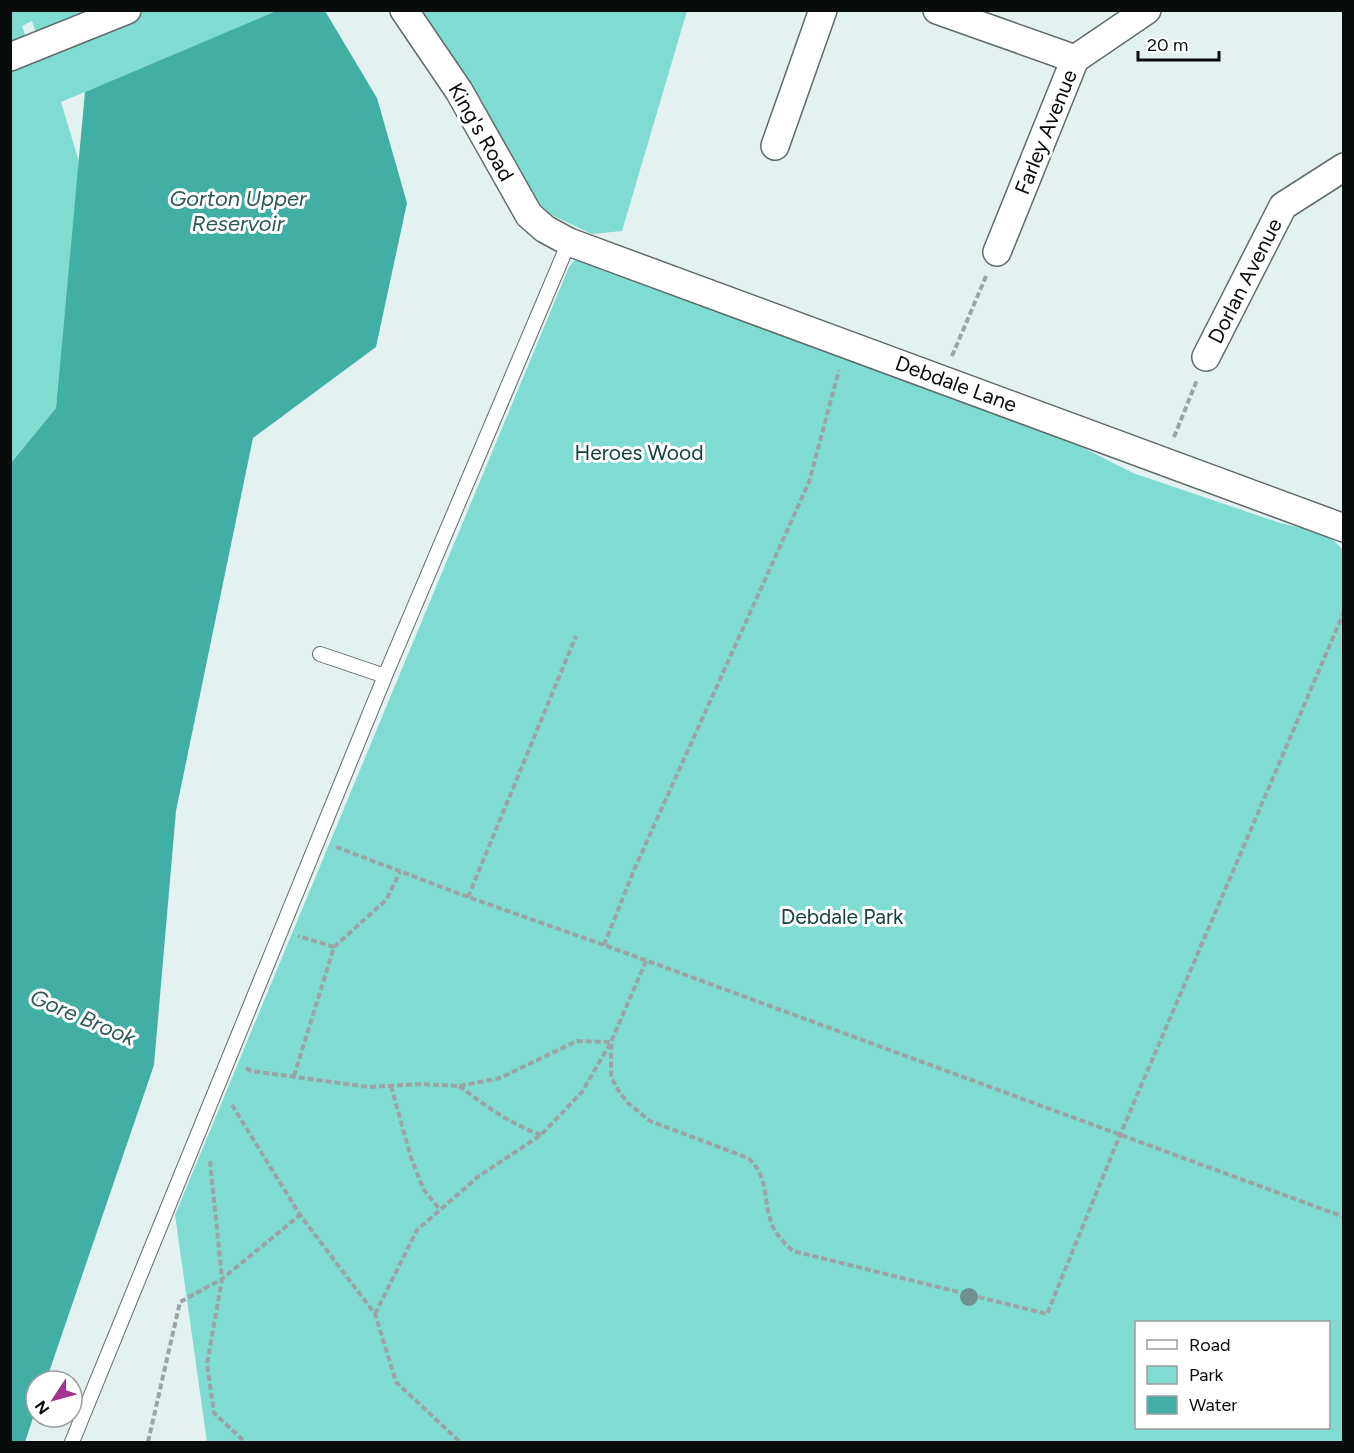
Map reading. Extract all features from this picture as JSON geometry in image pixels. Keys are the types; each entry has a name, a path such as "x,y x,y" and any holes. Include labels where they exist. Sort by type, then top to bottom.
{"street":[{"path":"10,57 127,10"},
{"name":"King's Road","path":"404,10 459,91 529,215 545,229 569,243"},
{"path":"775,146 823,10"},
{"path":"938,10 1075,58"},
{"name":"Farley Avenue","path":"996,252 1075,58 1147,10"},
{"name":"Dorlan Avenue","path":"1206,357 1283,206 1344,167"},
{"name":"Debdale Lane","path":"569,243 1344,528"}],"lane":[{"path":"72,1443 385,676 569,243"},
{"path":"320,654 385,676"}],"path":[{"path":"943,379 996,252"},
{"path":"604,945 634,870 809,482 846,343"},
{"path":"1164,461 1206,357"},
{"path":"611,1042 611,1077 628,1103 650,1121 748,1158 756,1165 764,1181 772,1225 785,1245 793,1251 1047,1314 1120,1136 1344,612"},
{"path":"468,897 576,636"},
{"path":"319,841 1344,1217"},
{"path":"294,1076 334,947 386,900 400,871"},
{"path":"282,932 334,947"},
{"path":"375,1314 417,1230 479,1176 541,1135 582,1092 611,1042 646,961"},
{"path":"229,1059 251,1071 369,1087 430,1084 459,1086 500,1078 577,1041 611,1042"},
{"path":"242,1077 245,1068"},
{"path":"391,1086 411,1158 424,1190 440,1210"},
{"path":"459,1086 520,1127 541,1135"},
{"path":"228,1114 235,1095"},
{"path":"231,1104 300,1215 375,1314 396,1382 460,1443"},
{"path":"213,1153 210,1163 222,1279 207,1364 214,1413 245,1443"},
{"path":"148,1443 180,1302 222,1279 300,1215"}],"green space":[{"path":"11,11 279,11 61,102 79,162 56,408 11,463 11,72 45,58 32,21 22,26 27,41 11,49"},
{"path":"420,11 687,11 622,231 592,234 541,210"},
{"name":"Debdale Park","path":"581,257 1068,440 1133,473 1280,523 1327,534 1343,550 1343,1442 207,1442 175,1215 569,267"}],"water":[{"name":"Gorton Upper Reservoir","path":"279,10 325,11 377,98 407,203 376,347 253,438 176,811 154,1065 50,1369 24,1369 24,1429 29,1429 25,1442 11,1442 11,463 56,408 85,92"}],"park label":[{"name":"Heroes Wood","path":"639,453"}],"water label":[{"name":"Gore Brook","path":"83,1017"}]}
